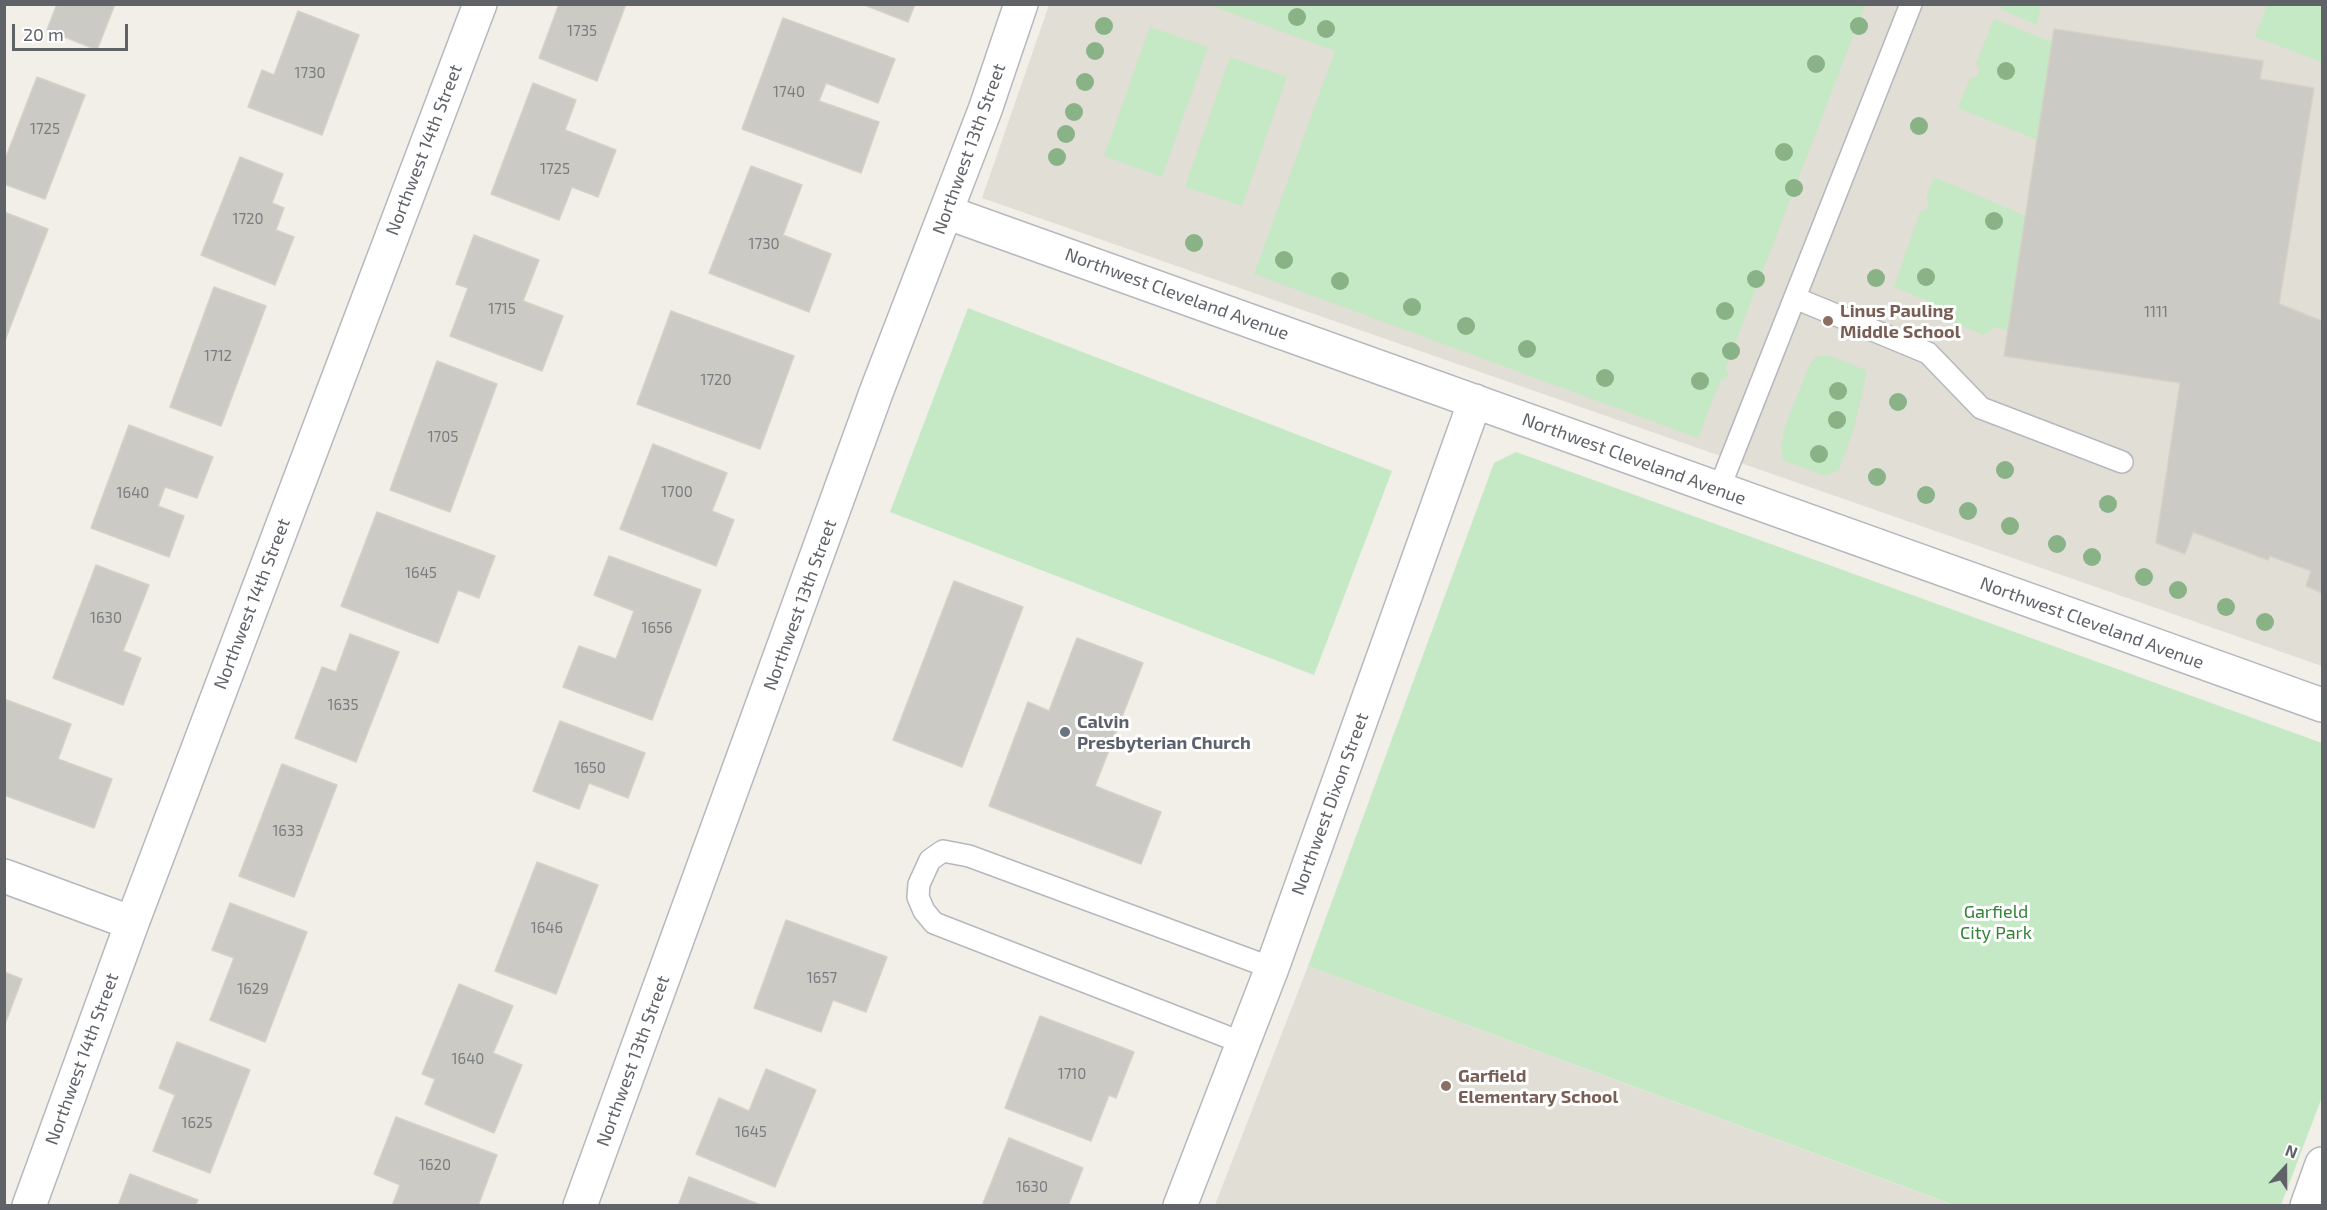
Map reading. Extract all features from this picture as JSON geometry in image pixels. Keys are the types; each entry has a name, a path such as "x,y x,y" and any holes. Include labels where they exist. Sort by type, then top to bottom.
{"street":[{"name":"Northwest 14th Street","path":"28,1206 132,923 480,4"},
{"name":"Northwest 13th Street","path":"580,1206 877,390 985,110 1021,4"},
{"name":"Northwest Cleveland Avenue","path":"946,212 2322,705"},
{"name":"Northwest Dixon Street","path":"1180,1206 1272,968 1475,401"},
{"path":"4,876 132,923"},
{"path":"2307,1206 2322,1164"}],"lane":[{"path":"1719,489 1911,4"},
{"path":"1795,298 1928,352 1981,408 2122,462"},
{"path":"1243,1043 934,923 924,911 918,897 920,884 930,860 944,850 969,856 1272,968"}],"shaded area":[{"name":"Linus Pauling Middle School","path":"1049,5 2322,5 2322,666 982,198"},
{"name":"Garfield Elementary School","path":"1308,966 1953,1205 1215,1205"}],"green space":[{"path":"1209,5 1865,5 1725,369 1729,375 1720,381 1698,438 1254,274 1335,51"},
{"path":"2000,5 2041,5 2037,25 2003,10"},
{"path":"2267,5 2322,5 2322,62 2255,37"},
{"path":"1994,19 2052,42 2038,140 1958,108 1970,79 1977,76 1980,69 1976,63"},
{"path":"1150,27 1208,47 1162,177 1104,156"},
{"path":"1230,57 1287,77 1242,206 1185,187"},
{"path":"1934,177 2026,216 2008,331 1996,327 1984,335 1931,313 1926,300 1894,287 1920,212 1926,210 1929,204 1926,198"},
{"path":"968,308 1392,471 1314,675 890,512"},
{"path":"1827,355 1866,370 1866,376 1854,428 1839,470 1825,476 1783,460 1781,444 1785,426 1809,366 1816,357"},
{"name":"Garfield City Park","path":"1516,452 2322,743 2322,1097 2281,1205 1954,1205 1308,966 1494,463"}],"building":[{"path":"57,4 115,4 97,50 47,30"},
{"path":"559,4 626,4 597,81 539,58"},
{"path":"862,4 915,4 908,22"},
{"path":"298,11 359,35 322,135 248,107 262,70 274,75"},
{"path":"783,18 895,59 878,103 826,83 819,101 879,122 861,173 742,129"},
{"path":"2054,29 2263,61 2260,79 2314,88 2279,304 2322,321 2322,593 2306,586 2311,571 2270,556 2268,560 2193,532 2185,554 2156,543 2180,383 2004,356"},
{"path":"37,77 85,95 45,199 4,184 4,162"},
{"path":"533,83 576,100 565,130 616,150 598,197 572,187 559,220 491,194"},
{"path":"240,157 283,174 272,203 284,208 276,230 294,237 275,285 201,255"},
{"path":"751,166 802,185 783,235 831,254 809,312 709,273"},
{"path":"4,212 48,229 4,343"},
{"path":"474,235 539,260 523,301 563,316 542,371 450,336 468,288 456,284"},
{"path":"214,287 266,306 221,426 170,407"},
{"path":"671,311 794,356 760,449 637,404"},
{"path":"437,361 497,384 450,512 390,490"},
{"path":"129,425 213,457 197,498 165,487 158,506 184,516 169,557 91,528"},
{"path":"653,444 727,473 712,511 734,520 716,566 620,529"},
{"path":"377,512 495,556 479,598 458,590 438,643 341,606"},
{"path":"609,556 701,590 652,720 563,687 579,646 616,659 634,611 594,595"},
{"path":"96,565 149,585 123,651 141,658 123,705 53,678"},
{"path":"954,581 1023,607 962,767 893,740"},
{"path":"350,634 399,652 356,762 295,738 322,667 336,672"},
{"path":"1077,638 1143,663 1095,786 1161,812 1141,864 989,806 1028,702 1049,711"},
{"path":"4,699 71,724 58,759 112,779 94,828 4,795"},
{"path":"560,721 645,753 628,798 589,783 579,809 533,791"},
{"path":"282,764 337,785 294,897 239,876"},
{"path":"537,862 598,885 556,994 495,971"},
{"path":"230,903 307,932 265,1042 210,1020 234,958 212,950"},
{"path":"786,920 887,957 866,1012 833,1000 821,1032 754,1008"},
{"path":"4,972 22,979 5,1024 4,1024"},
{"path":"459,984 513,1006 493,1053 522,1065 494,1133 425,1104 435,1079 422,1074"},
{"path":"1040,1016 1134,1052 1116,1098 1109,1095 1091,1141 1005,1108"},
{"path":"177,1042 250,1070 210,1173 153,1151 175,1095 159,1088"},
{"path":"766,1069 816,1090 775,1187 696,1154 719,1098 749,1111"},
{"path":"396,1117 497,1155 478,1206 392,1206 400,1185 374,1174"},
{"path":"1009,1138 1083,1168 1068,1206 982,1206"},
{"path":"130,1174 198,1200 195,1206 118,1206"},
{"path":"689,1177 763,1206 678,1206"}],"place":[{"name":"Linus Pauling Middle School","path":"1828,321"},
{"name":"Calvin Presbyterian Church","path":"1065,732"},
{"name":"Garfield Elementary School","path":"1446,1086"}]}
